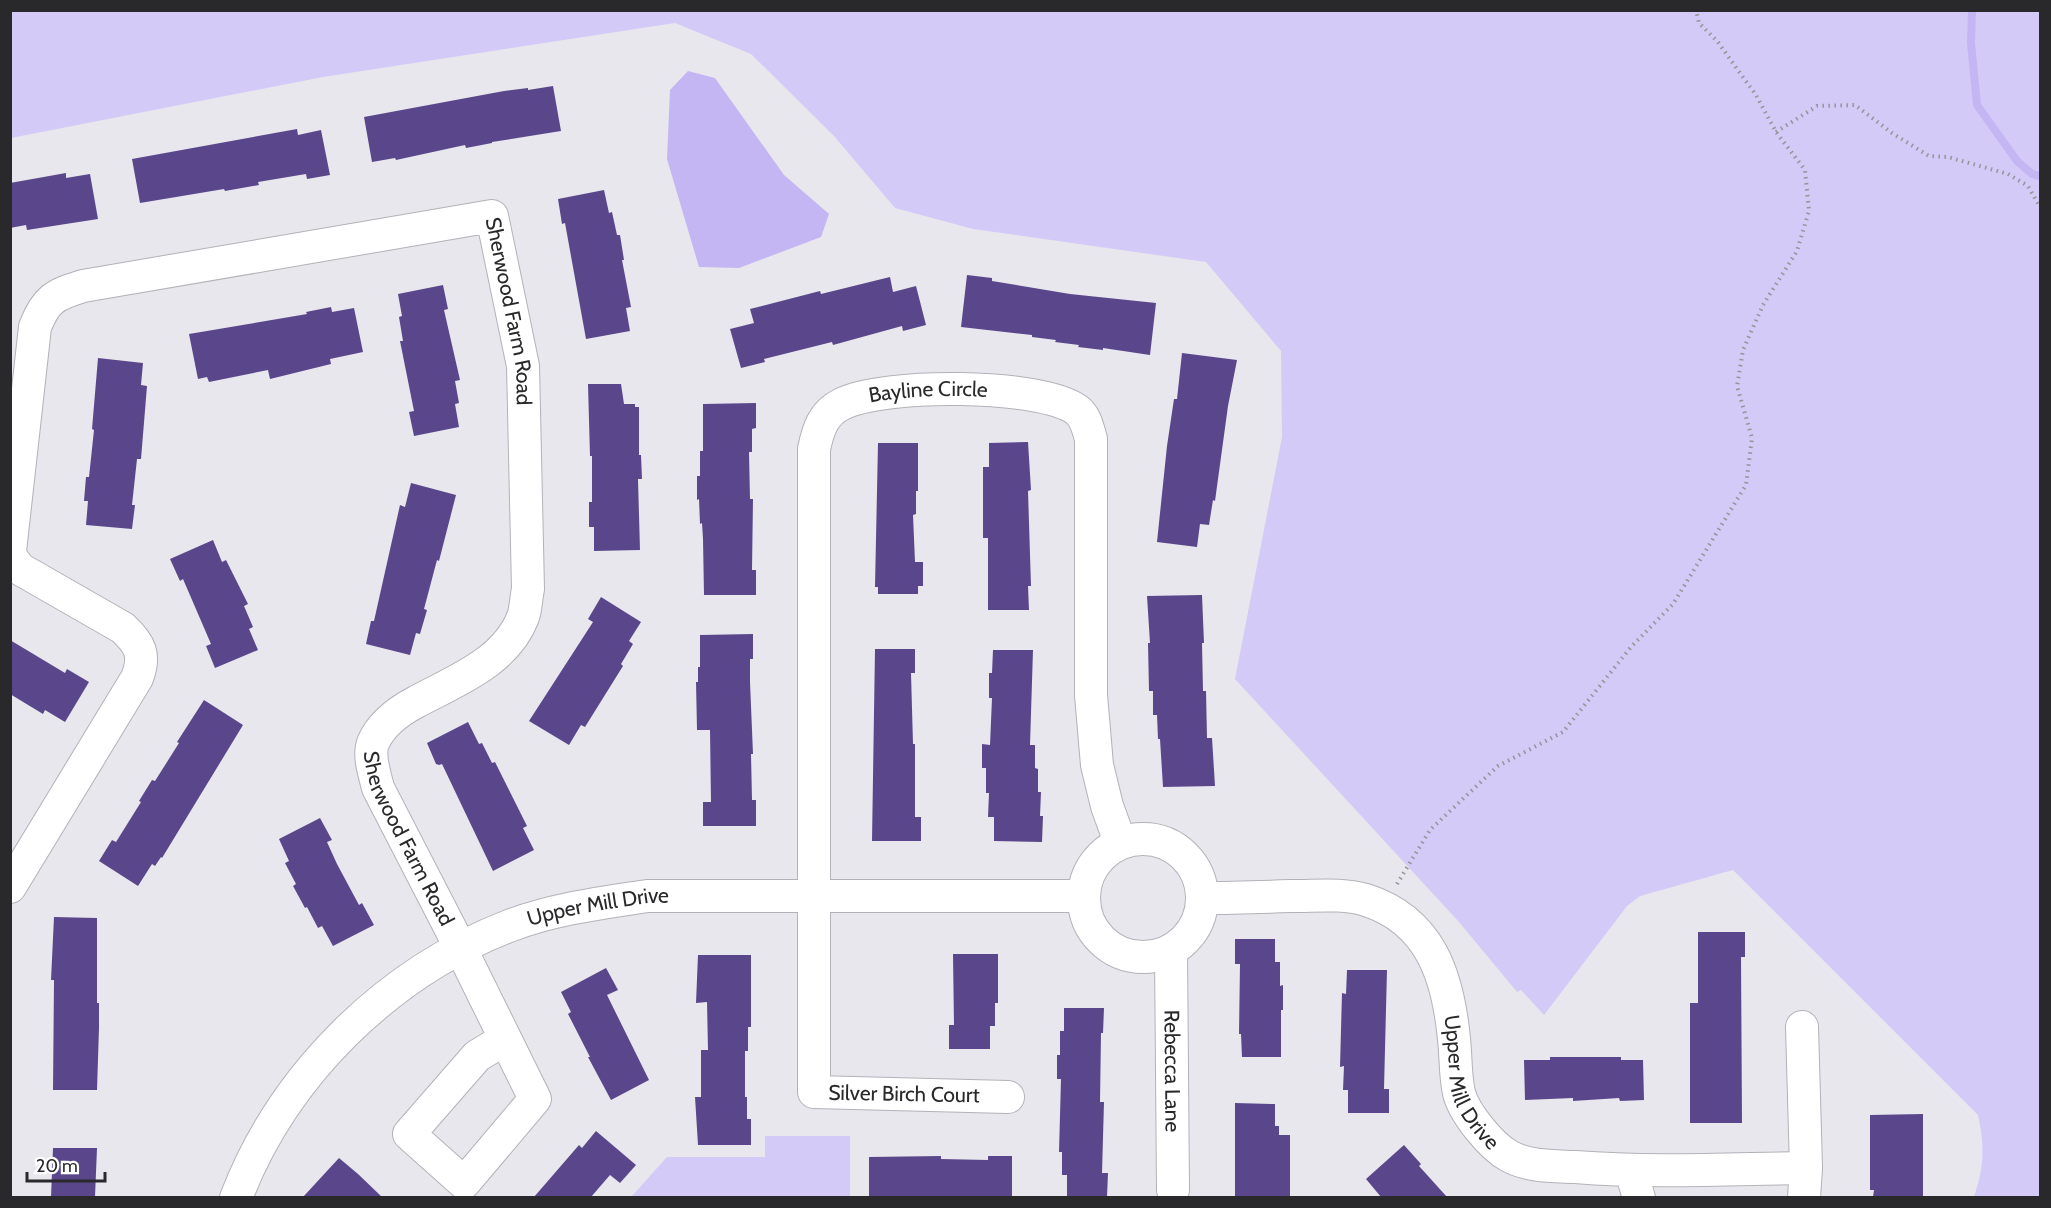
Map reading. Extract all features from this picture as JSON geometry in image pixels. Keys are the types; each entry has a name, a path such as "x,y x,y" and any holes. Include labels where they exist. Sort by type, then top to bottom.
{"street":[{"name":"Sherwood Farm Road","path":"10,551 35,327 42,308 60,293 94,284 492,216 523,366 528,590 523,616 511,638 493,658 468,675 403,709 386,723 373,744 372,766 378,788 460,947"},
{"name":"Bayline Circle","path":"814,897 814,449 819,427 828,415 841,404 873,394 928,390 1014,392 1063,403 1079,411 1086,422 1091,439 1091,695 1097,765 1107,806 1120,842"},
{"path":"10,556 20,569 123,628 134,638 143,664 138,678 10,887"},
{"path":"1139,838 1159,840 1176,848 1191,862 1200,879 1203,898 1201,914 1194,929 1184,942 1171,951 1151,957 1130,956 1111,948 1096,934 1087,916 1084,896 1086,879 1094,864 1106,851 1120,842 1139,838"},
{"name":"Upper Mill Drive","path":"236,1197 247,1170 284,1105 331,1047 378,1003 427,967 460,947 511,925 591,904 647,897 1084,896"},
{"name":"Upper Mill Drive","path":"1203,898 1336,896 1364,900 1391,910 1415,930 1436,958 1447,989 1459,1094 1470,1116 1488,1138 1508,1156 1533,1164 1635,1184 1805,1183"},
{"name":"Silver Birch Court","path":"814,897 814,1092 1008,1096"},
{"path":"460,947 505,1039"},
{"name":"Rebecca Lane","path":"1171,951 1173,1191"},
{"path":"1802,1027 1805,1183"}],"path":[{"path":"1382,907 1430,830 1498,766 1563,732 1630,647 1673,604 1746,485 1752,438 1737,386 1743,350 1763,305 1797,251 1809,212 1805,170 1776,132 1756,95 1718,42 1699,23 1696,10"},
{"path":"1776,132 1817,106 1855,105 1892,133 1929,156 1948,157 2008,174 2028,186 2040,207"}],"shaded area":[{"path":"11,10 2040,11 2040,1197 1974,1197 1982,1157 1982,1137 1978,1115 1733,870 1640,896 1627,906 1544,1015 1521,990 1517,992 1459,922 1235,679 1282,437 1281,351 1206,262 973,229 895,208 834,136 751,54 675,23 323,77 11,138"},
{"path":"688,71 715,78 784,175 829,214 821,237 739,268 699,267 667,159 670,90"},
{"path":"765,1136 850,1136 850,1197 631,1197 667,1157 765,1157"}],"building":[{"path":"553,86 561,131 466,148 465,145 396,160 395,158 372,162 364,117 504,91"},
{"path":"297,129 298,135 321,130 330,175 307,179 306,174 258,182 259,185 225,191 224,189 140,203 132,159"},
{"path":"66,173 66,178 90,174 98,219 27,230 26,225 10,228 10,183"},
{"path":"604,190 609,213 612,212 617,235 620,235 631,307 626,308 630,331 586,339 565,223 562,224 558,199"},
{"path":"967,275 1070,294 1156,303 1150,355 1078,347 1079,345 1055,342 1056,340 1032,337 1032,335 961,327"},
{"path":"890,277 893,292 916,286 926,325 903,331 902,326 833,345 832,342 764,359 765,362 741,368 730,329 754,323 750,309 820,291 821,294"},
{"path":"443,285 448,309 444,310 460,380 455,381 459,403 455,404 459,427 414,436 409,412 414,411 400,341 403,341 399,317 402,316 398,294"},
{"path":"331,307 332,312 354,308 363,352 330,359 331,364 270,379 268,370 209,382 207,377 198,379 189,334 307,314 306,312"},
{"path":"1182,353 1237,360 1228,406 1215,501 1213,500 1209,525 1200,524 1197,547 1157,542 1167,446 1174,399 1177,399"},
{"path":"98,358 143,363 141,385 147,386 141,459 137,459 132,505 135,505 132,529 86,525 88,501 84,501 94,430 92,429"},
{"path":"588,384 621,384 624,404 635,404 635,407 639,407 639,455 641,455 642,479 638,479 640,550 594,551 594,527 589,527 589,502 592,502 592,456 590,456"},
{"path":"756,403 756,428 752,429 752,452 749,452 750,499 753,499 752,570 756,570 756,595 704,595 702,523 700,524 699,499 697,500 700,451 703,451 703,404"},
{"path":"1028,442 1031,490 1028,491 1031,586 1028,586 1029,610 988,610 988,538 983,538 983,467 989,467 989,443"},
{"path":"878,443 918,443 918,491 916,491 916,514 913,515 915,562 923,562 923,586 918,586 918,594 878,594 878,587 875,587"},
{"path":"411,483 456,495 424,609 427,610 420,634 416,633 410,655 366,644 371,621 374,621 400,505 405,507"},
{"path":"213,540 222,562 226,560 248,604 244,606 253,627 249,629 258,650 215,668 206,646 211,644 183,579 180,581 170,559"},
{"path":"1202,595 1203,691 1206,691 1207,738 1212,738 1215,786 1163,787 1157,715 1153,715 1153,691 1149,691 1148,643 1150,643 1147,596"},
{"path":"601,597 641,622 629,641 633,644 621,664 623,666 585,727 581,725 569,745 529,721 593,622 588,619"},
{"path":"753,634 753,659 750,659 753,754 751,754 752,800 756,800 756,826 703,826 703,802 711,802 710,730 697,730 696,682 698,682 698,667 700,667 700,635"},
{"path":"10,640 65,673 67,669 89,682 65,722 45,710 43,714 10,694"},
{"path":"875,649 915,649 915,673 911,673 913,744 915,744 915,817 921,817 921,841 872,841"},
{"path":"993,650 1033,650 1030,745 1035,745 1038,792 1041,792 1042,842 994,841 994,817 988,817 989,793 986,793 986,768 982,768 982,744 990,745 992,698 989,698 989,673 992,673"},
{"path":"204,700 243,725 162,858 155,866 152,864 138,886 99,861 112,840 116,842 152,780 155,781"},
{"path":"468,722 479,744 482,743 492,763 495,762 527,826 523,828 534,850 493,871 442,764 436,764 427,743"},
{"path":"320,818 332,840 327,842 337,864 359,905 362,903 374,925 333,946 322,926 318,928 293,886 296,884 285,863 289,861 279,839"},
{"path":"54,917 97,918 99,1028 97,1090 53,1090 54,980 51,980"},
{"path":"1698,932 1745,932 1745,957 1741,957 1742,1123 1690,1123 1690,1003 1698,1003"},
{"path":"1235,939 1275,939 1275,962 1280,962 1280,986 1283,985 1281,1057 1242,1057 1241,1034 1239,1034 1240,964 1235,964"},
{"path":"953,954 998,954 998,1003 995,1003 995,1026 990,1026 990,1049 949,1049 949,1025 954,1025"},
{"path":"698,955 751,955 751,1027 748,1027 748,1051 745,1051 745,1097 747,1097 747,1119 751,1119 751,1145 698,1145 695,1097 701,1097 701,1050 708,1050 707,1002 696,1003"},
{"path":"606,968 618,990 607,995 649,1080 611,1100 568,1014 571,1012 561,992"},
{"path":"1347,970 1387,970 1384,1089 1389,1089 1389,1113 1348,1113 1348,1090 1343,1090 1344,1066 1340,1067 1342,993 1346,994"},
{"path":"1064,1008 1104,1008 1103,1033 1101,1033 1100,1102 1104,1102 1102,1173 1108,1173 1107,1197 1067,1197 1067,1175 1062,1175 1062,1152 1059,1152 1061,1079 1057,1079 1057,1055 1060,1055 1060,1031 1064,1031"},
{"path":"1550,1057 1621,1057 1621,1060 1643,1060 1644,1100 1620,1101 1619,1098 1573,1101 1573,1098 1525,1100 1524,1060 1550,1060"},
{"path":"1235,1103 1275,1104 1275,1126 1279,1126 1279,1135 1290,1135 1290,1197 1235,1197"},
{"path":"1923,1114 1923,1197 1873,1197 1874,1190 1870,1190 1870,1115"},
{"path":"596,1131 636,1165 620,1183 610,1175 591,1197 534,1197 579,1145 582,1148"},
{"path":"1404,1145 1421,1164 1419,1166 1447,1197 1381,1197 1366,1179"},
{"path":"53,1148 97,1148 95,1197 51,1197"},
{"path":"941,1156 941,1159 988,1160 988,1156 1012,1156 1012,1197 869,1197 869,1157"},
{"path":"339,1158 358,1174 382,1197 303,1197"}],"waterway":[{"path":"1972,10 1971,43 1977,105 2017,161 2032,174 2040,176"}]}
